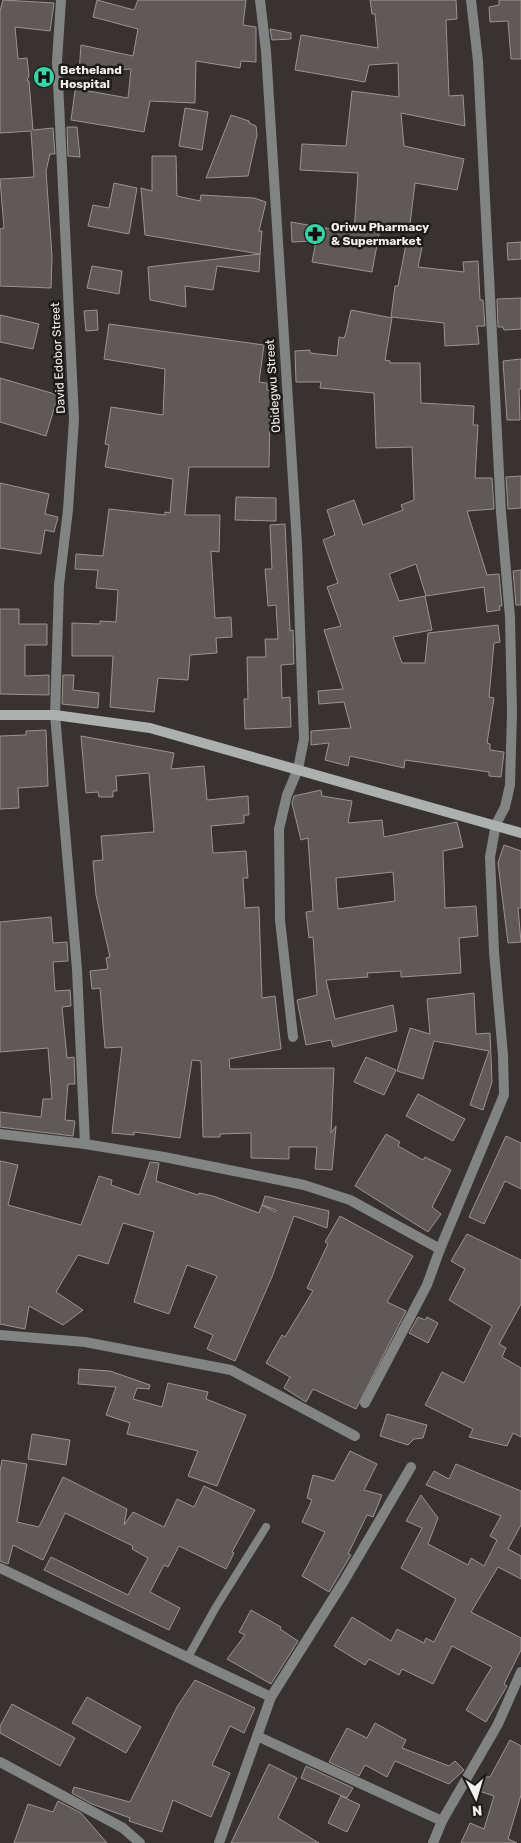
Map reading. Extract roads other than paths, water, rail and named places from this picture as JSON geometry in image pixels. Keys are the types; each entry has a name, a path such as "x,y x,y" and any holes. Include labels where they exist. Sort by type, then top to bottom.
{"street":[{"name":"David Edobor Street","path":"61,0 58,61 74,419 68,510 59,585 55,716 78,969 85,1144"},
{"name":"Obidegwu Street","path":"260,0 266,51 297,544 304,739 298,769 287,794 279,829 280,920 293,1037"},
{"path":"365,1403 427,1285 504,1095 503,1055 494,952 490,858 496,824 505,807 510,784 512,713 510,617 494,378 478,61 471,0"},
{"path":"0,715 55,716 150,728 521,832"},
{"path":"0,1134 85,1144 304,1184 350,1200 440,1249"},
{"path":"0,1335 85,1342 231,1370 355,1436"},
{"path":"219,1843 271,1697 344,1581 410,1467"},
{"path":"0,1568 271,1697"},
{"path":"434,1843 442,1821 498,1724 521,1672"},
{"path":"257,1736 442,1821"},
{"path":"0,1762 123,1828 140,1843"}],"lane":[{"path":"188,1658 216,1607 266,1527"}],"place":[{"name":"Betheland Hospital","path":"44,77"},
{"name":"Oriwu Pharmacy & Supermarket","path":"315,234"}]}
